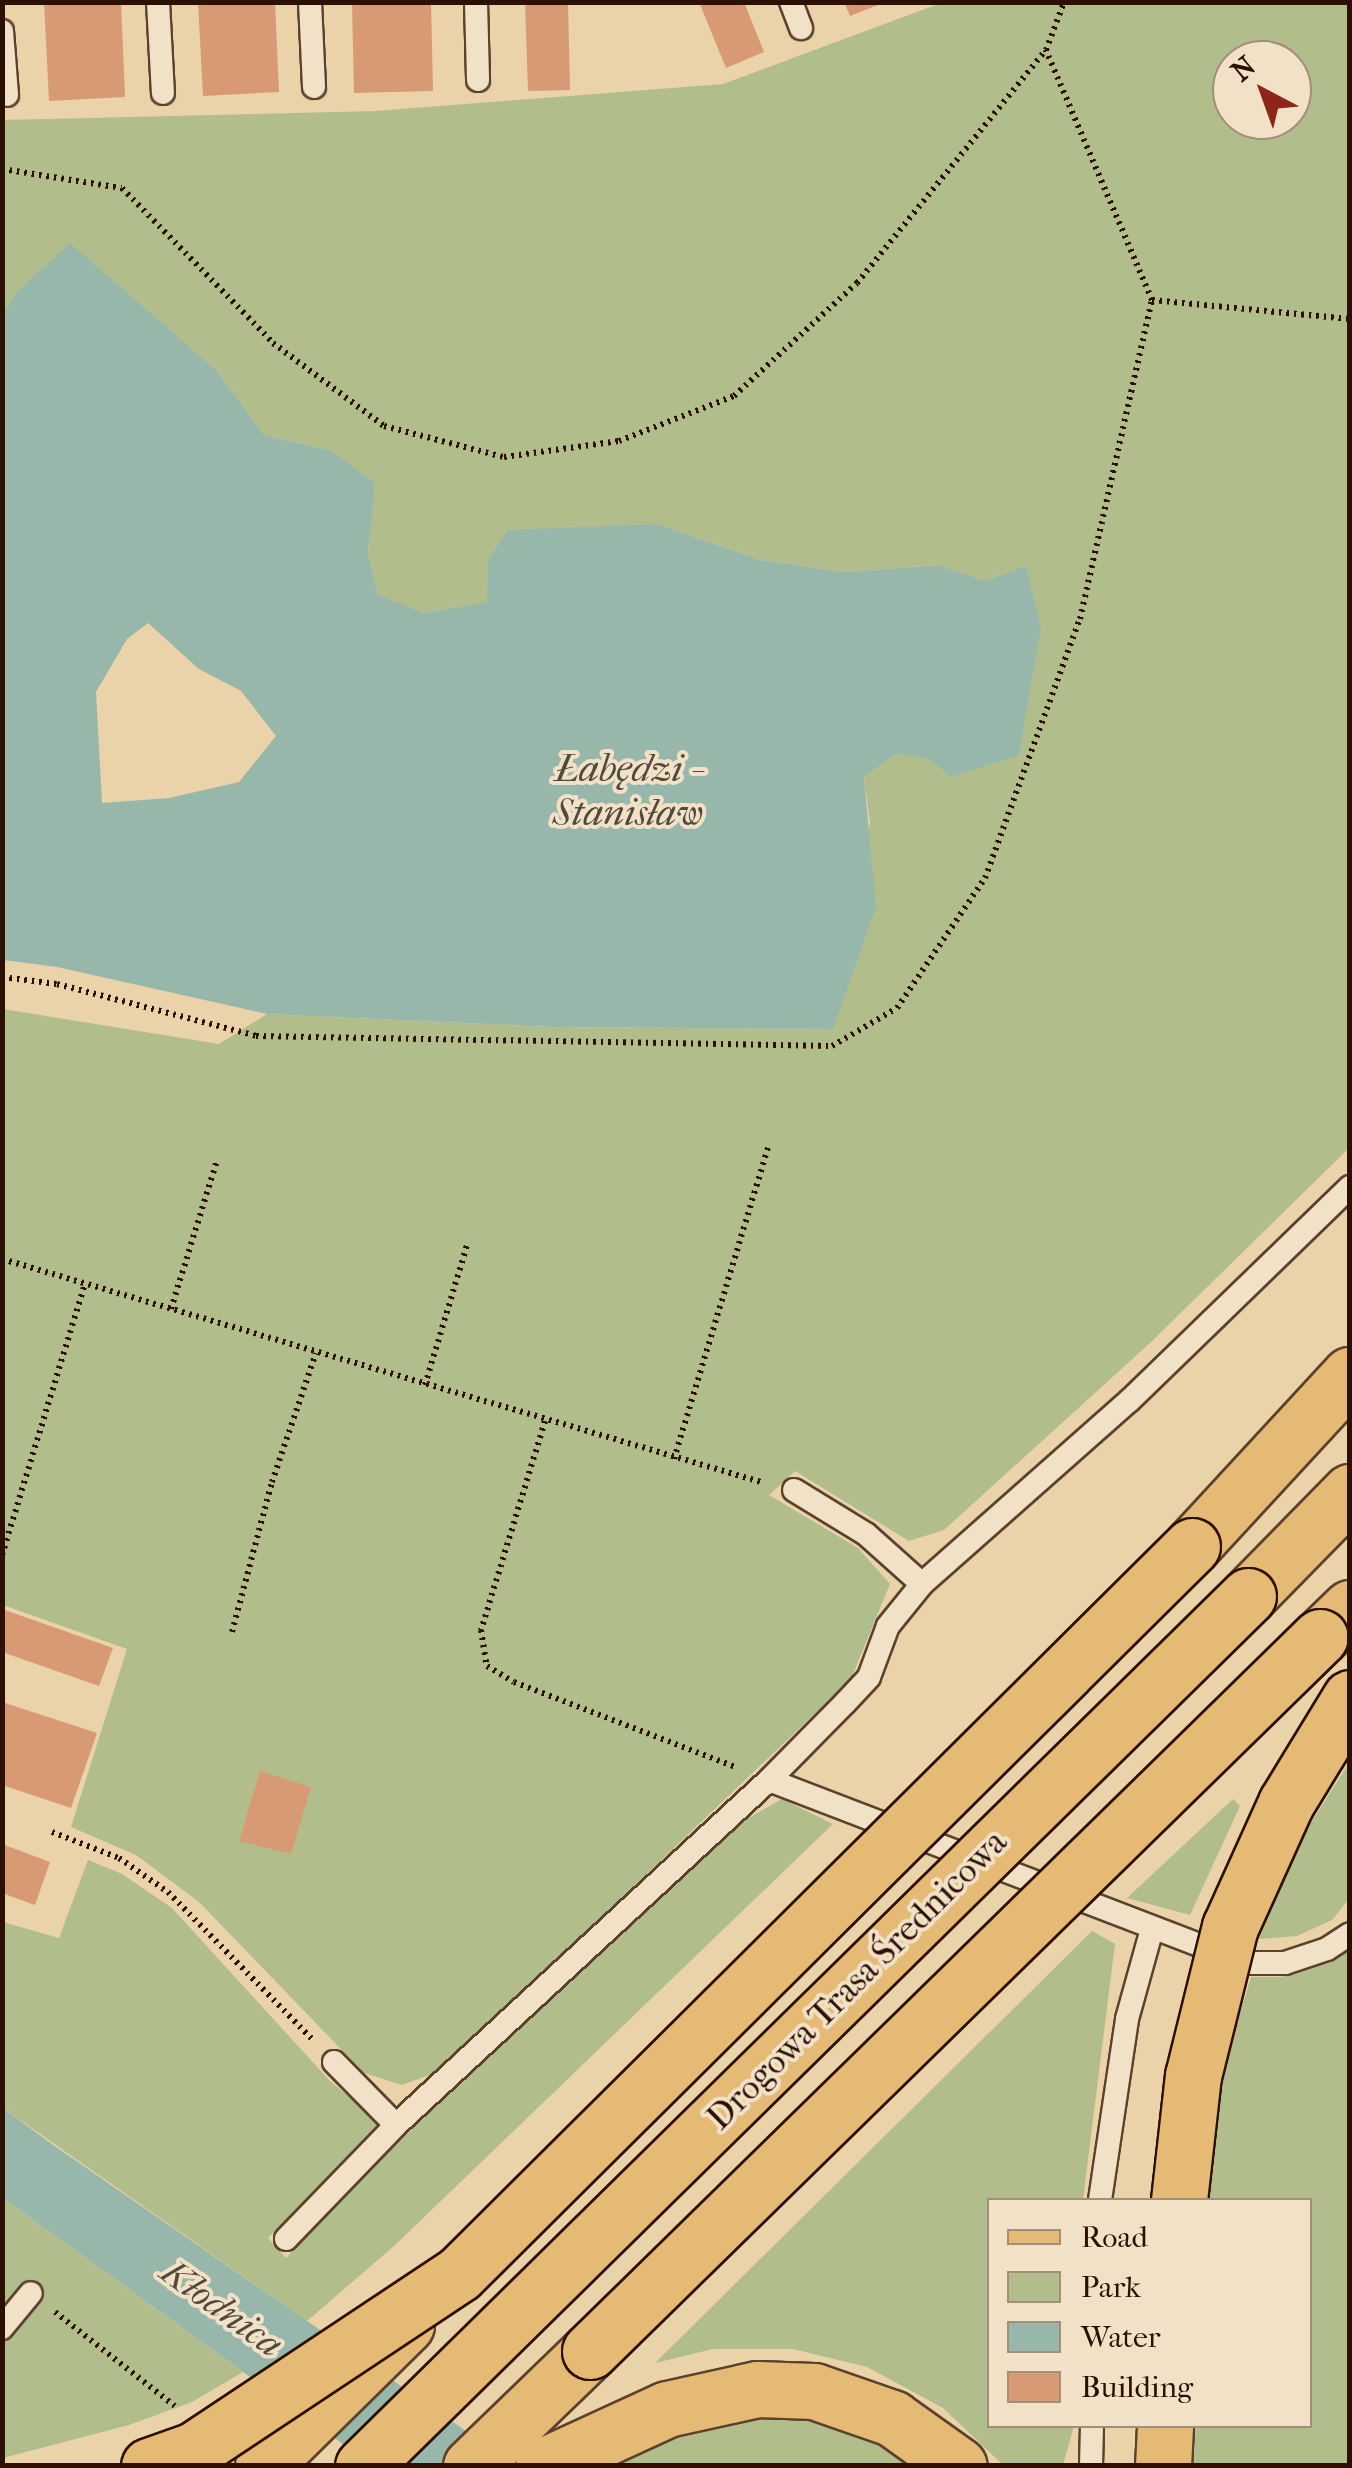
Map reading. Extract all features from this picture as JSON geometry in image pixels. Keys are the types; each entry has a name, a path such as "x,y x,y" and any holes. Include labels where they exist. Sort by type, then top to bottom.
{"main road":[{"path":"263,2466 1192,1546 1350,1375"},
{"name":"Drogowa Trasa Średnicowa","path":"362,2466 1350,1492"},
{"path":"471,2466 1335,1623"},
{"path":"1179,2198 1193,2076 1230,1927 1286,1804 1350,1698"},
{"path":"150,2466 194,2450 458,2274"},
{"path":"543,2466 668,2408 758,2389 814,2392 892,2418 959,2466"},
{"path":"1163,2466 1165,2428"}],"lane":[{"path":"158,2 163,93"},
{"path":"310,2 314,87"},
{"path":"476,2 478,80"},
{"path":"790,2 801,28"},
{"path":"2,30 6,95"},
{"path":"286,2239 396,2125 769,1780 869,1677 888,1626 922,1584 1129,1402 1350,1187"},
{"path":"794,1490 866,1534 922,1584"},
{"path":"769,1780 1246,1962 1284,1963 1327,1948 1350,1934"},
{"path":"1100,2198 1127,2019 1152,1928"},
{"path":"334,2062 396,2125"},
{"path":"2,2328 32,2293"},
{"path":"1092,2428 1092,2466"}],"path":[{"path":"2,169 122,188 272,342 384,426 504,457 619,441 734,396 857,283 1046,50 1064,2"},
{"path":"2,977 57,984 256,1036 832,1046 897,1008 984,878 1080,619 1152,300 1046,50"},
{"path":"1152,300 1350,320"},
{"path":"674,1459 769,1145"},
{"path":"171,1310 217,1160"},
{"path":"425,1385 468,1242"},
{"path":"2,1259 674,1459 794,1490"},
{"path":"2,1555 85,1284"},
{"path":"232,1632 272,1482 316,1353"},
{"path":"545,1421 481,1630 487,1666 514,1682 769,1780"},
{"path":"52,1832 118,1858 168,1892 334,2062"},
{"path":"32,2293 189,2416"}],"green space":[{"path":"941,3 1349,3 1349,1148 1150,1343 944,1530 909,1541 795,1471 769,1495 858,1548 890,1584 851,1679 440,2071 402,2085 364,2073 199,1902 136,1855 71,1827 127,1649 3,1605 3,1009 219,1044 267,1014 553,1027 833,1029 870,823 864,777 897,752 931,760 1019,755 1040,626 1026,565 986,581 937,565 845,572 760,560 658,524 488,560 488,602 424,613 378,596 368,552 374,483 330,450 264,435 218,372 16,293 3,314 3,120 376,111 723,84"},
{"path":"1349,1763 1349,1899 1332,1920 1297,1936 1259,1939 1298,1843"},
{"path":"782,1799 833,1824 394,2246 307,2321 3,2108 3,1922 59,1938 88,1860 122,1874 172,1908 330,2081 380,2122 268,2238 286,2258 374,2165 738,1824"},
{"path":"1233,1799 1240,1806 1190,1915 1127,1898"},
{"path":"1092,1931 1115,1944 1083,2198 987,2198 987,2428 1073,2428 1063,2465 1003,2465 943,2408 867,2367 793,2349 713,2349 655,2363"},
{"path":"1349,1944 1349,2465 1193,2466 1194,2428 1312,2428 1312,2198 1207,2198 1212,2136 1232,2039 1251,1977 1281,1977 1330,1960"},
{"path":"3,2198 243,2372 192,2402 129,2425 3,2458"},
{"path":"722,2412 796,2414 865,2433 913,2465 583,2466"}],"water":[{"name":"Łabędzi - Stanisław","path":"70,243 218,372 264,435 330,450 375,483 368,552 378,595 424,613 487,602 488,560 508,530 658,524 760,560 845,572 938,565 986,581 1026,565 1041,627 1019,755 951,777 931,760 897,753 864,777 876,907 833,1029 553,1027 267,1014 57,967 3,960 3,314 16,293","holes":["148,623 199,669 241,691 276,736 239,782 169,798 102,803 96,692 127,639"]},
{"name":"Kłodnica","path":"3,2108 515,2465 373,2465 351,2450 3,2198"}],"building":[{"path":"44,2 121,2 125,97 49,101"},
{"path":"198,2 275,2 279,92 203,96"},
{"path":"352,2 431,2 433,91 354,93"},
{"path":"525,2 568,2 570,90 528,91"},
{"path":"699,2 744,2 764,52 726,68"},
{"path":"844,2 883,2 883,3 850,16"},
{"path":"2,1609 113,1648 99,1686 2,1652"},
{"path":"2,1702 97,1733 71,1808 2,1785"},
{"path":"260,1771 311,1787 291,1854 239,1841"},
{"path":"2,1844 50,1862 35,1905 2,1893"}]}
